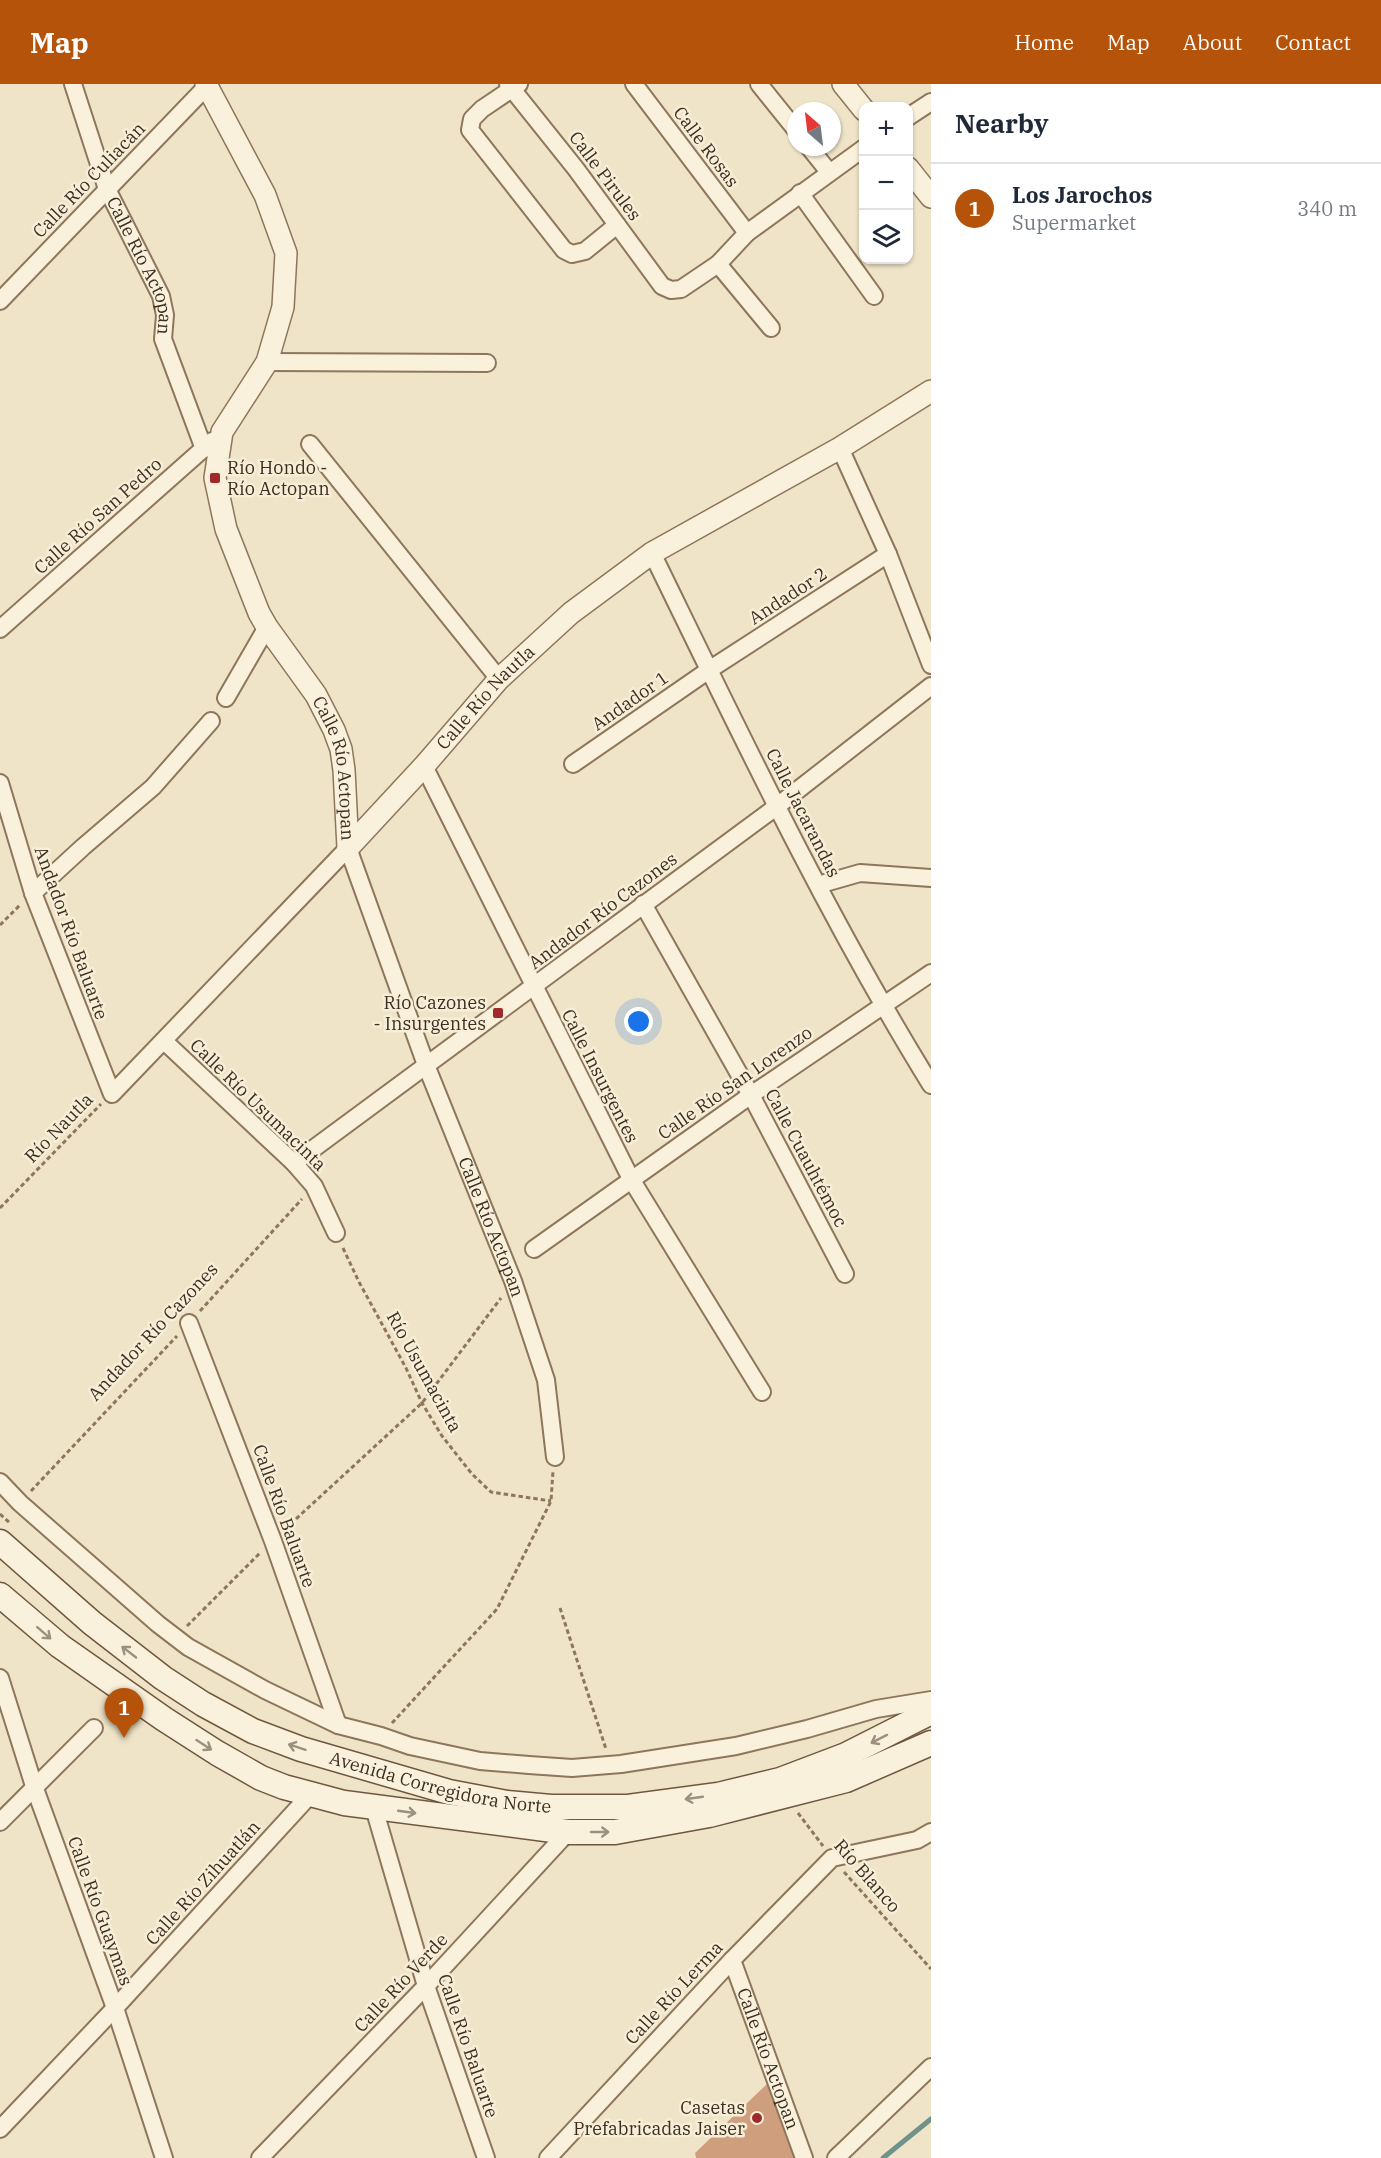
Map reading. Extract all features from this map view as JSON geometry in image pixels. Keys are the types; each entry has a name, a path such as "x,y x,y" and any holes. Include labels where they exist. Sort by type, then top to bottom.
{"main road":[{"name":"Avenida Corregidora Norte","path":"0,1542 92,1623 163,1678 203,1704 253,1731 302,1749 449,1792 507,1803 551,1807 628,1807 718,1795 791,1776 846,1755 931,1712"},
{"name":"Avenida Corregidora Norte","path":"0,1595 60,1646 173,1725 261,1778 310,1795 374,1808 568,1832 615,1832 709,1815 786,1797 846,1780 931,1743"}],"street":[{"name":"Calle Río Actopan","path":"74,84 107,189 161,296 165,315 163,339 204,448"},
{"name":"Calle Rosas","path":"634,84 747,233"},
{"path":"759,84 787,119"},
{"path":"843,84 859,104"},
{"name":"Calle Río Culiacán","path":"0,301 207,85"},
{"path":"207,85 265,195 286,253 283,307 267,362 222,432"},
{"path":"513,86 482,109 472,119 470,129 564,250 572,254 585,251 617,225"},
{"name":"Calle Pirules","path":"513,86 662,286 671,290 681,289 718,264"},
{"path":"913,114 931,102"},
{"path":"771,328 718,264 747,233 859,151"},
{"path":"816,156 829,172"},
{"path":"913,173 931,197"},
{"path":"800,193 874,296"},
{"path":"267,362 487,363"},
{"name":"Calle Río Nautla","path":"112,1094 348,848 424,766 499,679 571,613 652,553 840,448 931,391"},
{"name":"Calle Río Actopan","path":"222,432 215,478 226,529 267,627 316,695 341,749 348,848 426,1065 513,1281 546,1380 555,1457"},
{"name":"Calle Río San Pedro","path":"0,629 222,432"},
{"path":"310,444 499,679"},
{"path":"840,448 888,554 931,665"},
{"name":"Calle Jacarandas","path":"652,553 777,807 883,1006 931,1085"},
{"name":"Andador 2","path":"709,670 888,554"},
{"path":"226,698 267,627"},
{"name":"Andador 1","path":"573,764 709,670"},
{"name":"Andador Río Cazones","path":"294,1163 777,807 931,686"},
{"path":"33,893 153,787 211,721"},
{"name":"Calle Insurgentes","path":"424,766 631,1179 762,1392"},
{"name":"Andador Río Baluarte","path":"0,783 33,893 112,1094"},
{"path":"818,885 860,873 931,878"},
{"name":"Calle Cuauhtémoc","path":"643,904 751,1095 845,1274"},
{"name":"Calle Río San Lorenzo","path":"534,1249 751,1095 931,973"},
{"name":"Calle Río Usumacinta","path":"164,1041 294,1163 314,1186 336,1233"},
{"name":"Calle Río Baluarte","path":"189,1323 273,1541 338,1725"},
{"path":"0,1482 20,1503 175,1638 265,1690 338,1725 410,1746 480,1761 572,1768 611,1765 736,1746 876,1709 931,1700"},
{"name":"Calle Río Guaymas","path":"0,1678 34,1786 115,2008 164,2158"},
{"path":"0,1822 93,1728"},
{"name":"Calle Río Zihuatlán","path":"0,2129 115,2008 310,1795"},
{"name":"Calle Río Baluarte","path":"374,1808 426,1986 486,2158"},
{"name":"Calle Río Verde","path":"260,2158 426,1986 568,1832"},
{"path":"832,1858 917,1840 931,1833"},
{"name":"Calle Río Lerma","path":"548,2158 732,1960 832,1858"},
{"name":"Calle Río Actopan","path":"732,1960 804,2158"},
{"path":"836,2158 931,2067"}],"path":[{"path":"0,925 33,893"},
{"name":"Río Nautla","path":"0,1208 112,1094"},
{"name":"Andador Río Cazones","path":"20,1503 314,1186"},
{"name":"Río Usumacinta","path":"336,1233 422,1403 442,1436 472,1474 491,1492 551,1501"},
{"path":"175,1638 273,1541 422,1403 513,1281"},
{"path":"381,1736 497,1609 551,1501 555,1457"},
{"path":"560,1608 611,1765"},
{"name":"Río Blanco","path":"786,1797 832,1858 931,1969"}],"building":[{"name":"Casetas Prefabricadas Jaiser","path":"769,2082 796,2158 696,2158 695,2153"}],"waterway":[{"path":"883,2158 931,2119"}],"place":[{"name":"Río Hondo - Río Actopan","path":"215,478"},
{"name":"Río Cazones - Insurgentes","path":"498,1013"},
{"name":"Los Jarochos","path":"124,1738"},
{"name":"Casetas Prefabricadas Jaiser","path":"757,2118"}]}
